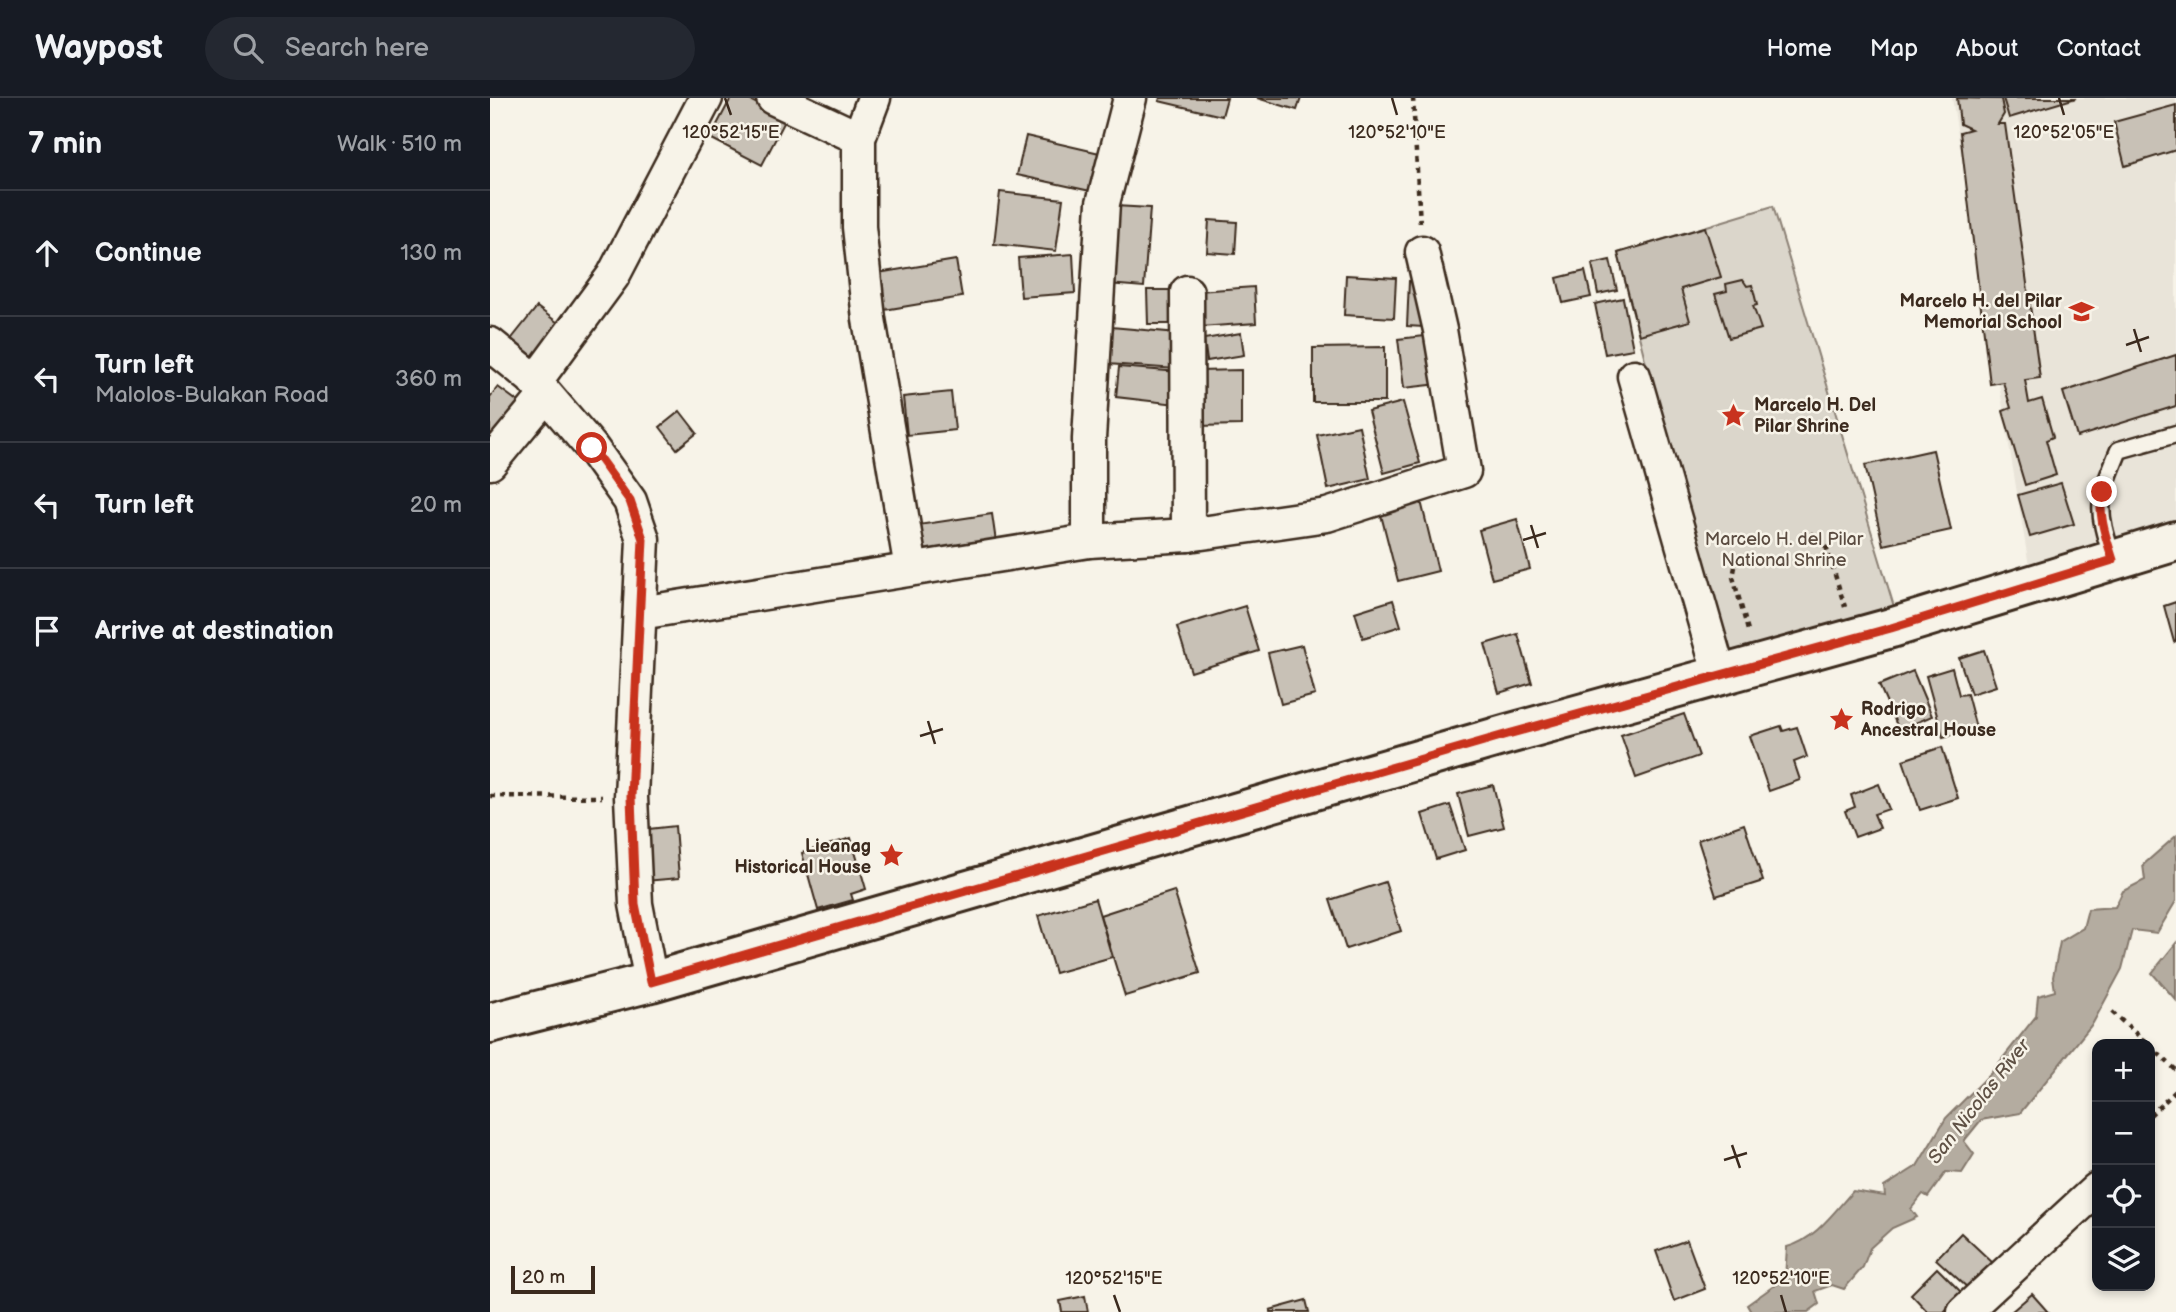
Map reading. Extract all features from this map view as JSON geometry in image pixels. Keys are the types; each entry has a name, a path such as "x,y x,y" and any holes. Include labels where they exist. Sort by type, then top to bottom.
{"main road":[{"path":"490,1023 651,982 1854,638 2176,541"}],"street":[{"path":"490,463 613,276 706,98"},
{"path":"773,98 859,138"},
{"path":"873,98 859,138 859,227 869,319 911,569"},
{"path":"1089,541 1089,439 1103,203 1130,98"},
{"path":"640,613 1089,541 1188,534 1327,515 1464,471 1440,330 1422,252"},
{"path":"1187,292 1188,534"},
{"path":"490,344 541,388 592,448 630,501 643,539 631,797 635,904 651,982"},
{"path":"1634,376 1720,676"},
{"path":"1976,1309 2092,1194"}],"lane":[{"path":"2113,560 2099,507 2102,492 2119,450 2176,434"}],"path":[{"path":"1413,98 1422,252"},
{"path":"1811,533 1821,539 1827,549 1854,638"},
{"path":"1737,557 1733,577 1758,665"},
{"path":"490,796 631,797"},
{"path":"2112,1012 2142,1039"},
{"path":"2155,1051 2176,1070"},
{"path":"2155,1110 2176,1091"}],"shaded area":[{"name":"Marcelo H. del Pilar Memorial School","path":"1952,98 2176,98 2176,523 2029,566"}],"green space":[{"name":"Marcelo H. del Pilar National Shrine","path":"1773,206 1895,610 1721,660 1618,253"}],"water":[{"name":"San Nicolas River","path":"2176,836 2176,901 2157,933 2132,930 2122,969 2093,1023 2020,1113 1981,1120 1964,1141 1974,1154 1962,1173 1946,1172 1928,1197 1923,1194 1911,1209 1917,1217 1892,1228 1870,1248 1863,1267 1844,1289 1832,1285 1815,1291 1819,1304 1808,1312 1751,1312 1747,1305 1785,1278 1787,1247 1815,1232 1853,1191 1885,1196 1884,1187 1917,1166 1946,1118 1991,1073 2036,1016 2038,996 2055,991 2053,977 2060,942 2083,928 2088,909 2115,907 2123,891 2145,880 2143,865"},
{"path":"2176,943 2176,1000 2152,973"}],"building":[{"path":"731,98 746,98 786,119 762,165 710,138"},
{"path":"1160,98 1227,98 1222,116 1159,101"},
{"path":"1257,98 1301,98 1297,110"},
{"path":"1957,98 2001,99 2004,114 1998,124 2005,124 2040,378 2025,380 2029,403 2042,399 2053,437 2046,440 2056,475 2025,485 2003,411 2011,408 2003,382 1990,384 1960,132 1971,129 1960,124"},
{"path":"2003,98 2076,98 2009,118"},
{"path":"2176,105 2176,150 2125,166 2114,122"},
{"path":"1026,136 1104,154 1095,192 1017,175"},
{"path":"1000,192 1063,199 1056,251 994,244"},
{"path":"1115,206 1150,208 1144,287 1108,284"},
{"path":"1209,220 1237,222 1235,254 1207,252"},
{"path":"1705,227 1721,277 1681,289 1690,321 1639,335 1618,253"},
{"path":"1073,254 1075,293 1021,297 1018,258"},
{"path":"956,260 962,297 884,310 878,273"},
{"path":"1610,260 1617,290 1598,294 1592,264"},
{"path":"1585,271 1591,297 1563,303 1557,278"},
{"path":"1346,275 1396,278 1394,318 1344,315"},
{"path":"1743,280 1747,286 1752,285 1757,305 1753,306 1761,329 1729,338 1715,294 1727,291 1726,284"},
{"path":"1409,281 1427,282 1424,327 1407,326"},
{"path":"1254,287 1256,323 1200,327 1198,291"},
{"path":"1147,290 1175,290 1176,324 1148,324"},
{"path":"1623,298 1633,349 1605,354 1595,304"},
{"path":"537,307 566,329 537,364 509,342"},
{"path":"1111,327 1178,333 1176,369 1108,364"},
{"path":"1241,333 1244,355 1207,361 1204,339"},
{"path":"1434,335 1439,384 1404,388 1398,339"},
{"path":"1385,347 1385,402 1313,402 1313,348"},
{"path":"2176,355 2176,406 2077,437 2063,392"},
{"path":"1119,367 1179,372 1176,404 1116,397"},
{"path":"1241,370 1241,425 1197,426 1197,371"},
{"path":"498,387 521,404 490,444 490,397"},
{"path":"951,392 955,430 907,435 903,397"},
{"path":"1403,402 1420,463 1384,473 1368,411"},
{"path":"680,411 697,433 677,449 660,427"},
{"path":"1359,426 1370,479 1328,489 1317,435"},
{"path":"1933,450 1951,530 1883,545 1865,465"},
{"path":"2061,483 2074,524 2030,537 2018,495"},
{"path":"1421,501 1438,571 1398,581 1380,511"},
{"path":"992,514 997,549 923,560 918,525"},
{"path":"1517,519 1530,569 1492,579 1479,530"},
{"path":"1393,600 1401,626 1363,638 1355,612"},
{"path":"2176,602 2176,641 2174,642 2164,606"},
{"path":"1245,606 1259,651 1191,672 1177,627"},
{"path":"1518,634 1532,683 1499,693 1485,644"},
{"path":"1302,645 1315,695 1281,704 1268,653"},
{"path":"1984,650 1996,686 1971,694 1959,658"},
{"path":"1952,668 1959,695 1967,694 1976,728 1943,737 1926,676"},
{"path":"1913,671 1932,716 1899,730 1879,685"},
{"path":"1684,714 1699,756 1636,778 1621,735"},
{"path":"1781,726 1783,731 1797,727 1807,757 1794,762 1800,780 1769,791 1750,736"},
{"path":"1942,747 1958,798 1920,810 1903,760"},
{"path":"1879,784 1889,809 1874,814 1880,828 1855,837 1845,811 1855,807 1851,795"},
{"path":"1493,785 1504,827 1469,836 1458,794"},
{"path":"1450,805 1465,850 1436,859 1422,814"},
{"path":"1744,824 1763,881 1716,896 1698,840"},
{"path":"675,826 679,878 645,881 640,830"},
{"path":"851,838 866,889 851,894 853,900 818,910 802,853"},
{"path":"1385,882 1401,931 1346,949 1330,900"},
{"path":"1174,891 1200,973 1125,996 1100,915"},
{"path":"1095,899 1112,957 1055,973 1038,916"},
{"path":"1961,1233 1993,1263 1969,1289 1936,1259"},
{"path":"1687,1240 1705,1289 1674,1301 1656,1251"},
{"path":"1937,1268 1962,1293 1944,1312 1928,1312 1911,1294"},
{"path":"2032,1294 2048,1312 2011,1312"},
{"path":"1085,1296 1088,1312 1062,1312 1060,1301"},
{"path":"1306,1300 1309,1312 1270,1310"}],"place":[{"name":"Marcelo H. del Pilar Memorial School","path":"2082,311"},
{"name":"Marcelo H. Del Pilar Shrine","path":"1734,415"},
{"name":"Rodrigo Ancestral House","path":"1841,719"},
{"name":"Lieanag Historical House","path":"891,856"}],"route":[{"path":"592,448 630,501 643,539 631,797 635,904 651,982 1508,734 1891,628 2113,560 2101,521 2099,507 2102,492"}]}
